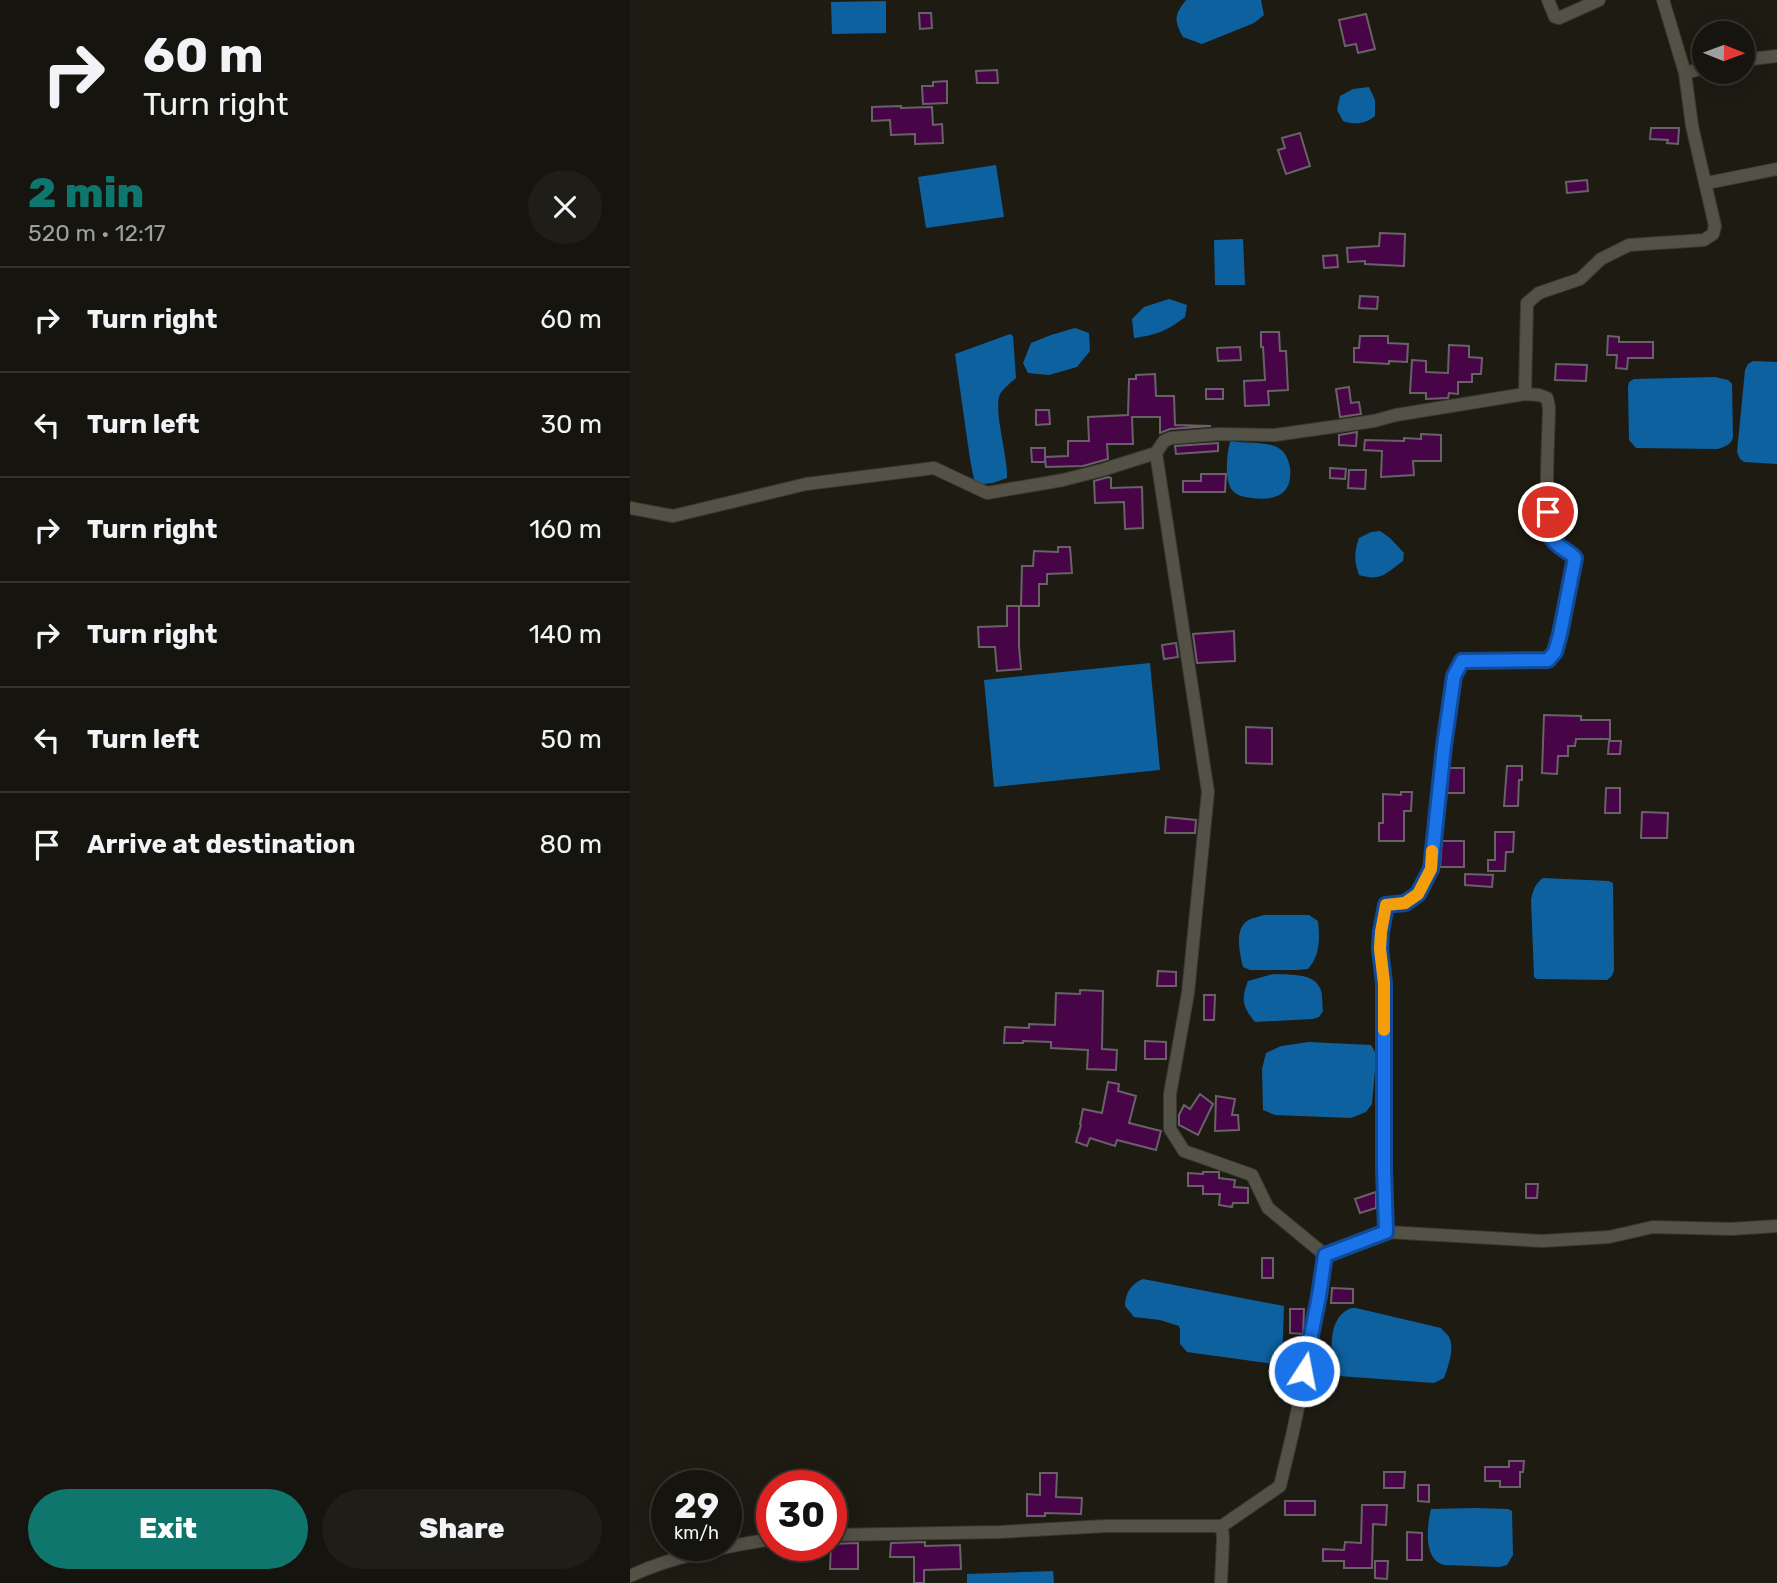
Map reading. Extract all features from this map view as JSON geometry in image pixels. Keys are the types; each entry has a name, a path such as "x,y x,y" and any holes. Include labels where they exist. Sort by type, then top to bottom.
{"street":[{"path":"1548,0 1555,17 1559,18 1599,0"},
{"path":"1525,394 1527,303 1539,293 1580,279 1601,259 1629,245 1704,240 1713,234 1715,226 1692,126 1685,73 1663,0"},
{"path":"1755,58 1777,55"},
{"path":"1685,73 1692,71"},
{"path":"1707,183 1777,169"},
{"path":"630,508 673,516 806,484 934,468 987,493 1063,480 1102,470 1156,453 1164,441 1171,438 1220,434 1275,435 1374,421 1525,394 1547,398 1549,532 1554,543 1575,558 1555,652 1548,660 1462,661 1454,676 1440,770 1431,869 1418,894 1405,903 1386,905 1380,949 1384,983 1386,1232"},
{"path":"1156,453 1208,792 1188,993 1170,1094 1170,1129 1184,1151 1252,1175 1268,1208 1325,1255"},
{"path":"1325,1255 1386,1232 1542,1241 1609,1237 1653,1227 1731,1229 1777,1226"},
{"path":"847,1535 1000,1532 1106,1526 1222,1526 1280,1486 1290,1446 1325,1255"},
{"path":"1221,1583 1222,1526"},
{"path":"630,1576 678,1558 756,1542"}],"water":[{"path":"1186,0 1261,0 1264,15 1254,23 1202,44 1183,37 1178,27 1177,14"},
{"path":"886,1 886,33 832,34 831,2"},
{"path":"1369,87 1375,100 1375,116 1360,123 1343,121 1337,110 1340,96 1353,89"},
{"path":"996,165 1004,217 926,228 918,177"},
{"path":"1243,239 1245,285 1215,285 1214,240"},
{"path":"1169,299 1187,305 1185,317 1161,332 1134,338 1132,319 1144,307"},
{"path":"1075,328 1089,333 1090,351 1077,367 1049,375 1028,373 1023,363 1031,343"},
{"path":"1010,334 1013,336 1016,378 1001,392 998,401 1007,478 975,485 955,354"},
{"path":"1753,361 1777,362 1777,464 1744,462 1737,452 1745,370"},
{"path":"1715,377 1728,380 1732,384 1733,437 1728,445 1718,449 1636,448 1629,440 1629,382 1634,379"},
{"path":"1232,441 1276,446 1282,451 1287,457 1290,477 1289,484 1281,494 1260,499 1243,497 1234,492 1229,486 1227,473"},
{"path":"1380,531 1404,553 1403,561 1378,577 1359,575 1355,556 1359,538"},
{"path":"1150,663 1160,770 994,787 984,680"},
{"path":"1543,878 1613,883 1614,971 1607,980 1534,977 1531,900 1535,888"},
{"path":"1264,915 1309,915 1318,921 1318,946 1308,969 1250,970 1243,967 1240,930 1247,921"},
{"path":"1273,974 1299,975 1317,983 1321,990 1323,1011 1319,1017 1255,1022 1244,1002 1248,981"},
{"path":"1309,1042 1371,1045 1375,1052 1375,1070 1372,1104 1366,1112 1351,1118 1275,1115 1263,1110 1262,1069 1266,1053 1281,1046"},
{"path":"1143,1279 1284,1306 1282,1365 1187,1352 1180,1344 1179,1326 1160,1320 1134,1317 1125,1306 1130,1290"},
{"path":"1351,1308 1441,1328 1451,1341 1450,1358 1444,1378 1434,1383 1339,1376 1332,1371 1334,1327 1343,1313"},
{"path":"1431,1509 1512,1511 1513,1555 1507,1565 1444,1565 1437,1562 1428,1542"},
{"path":"1053,1571 1054,1583 967,1583 967,1574"}],"building":[{"path":"919,13 931,13 932,28 920,29"},
{"path":"1366,14 1375,49 1358,53 1356,44 1345,46 1339,20"},
{"path":"997,70 998,83 977,83 976,71"},
{"path":"947,81 947,103 923,104 922,86 933,86 933,82"},
{"path":"872,107 932,107 933,125 942,124 943,143 915,144 915,134 891,135 890,120 872,121"},
{"path":"1651,128 1679,128 1678,144 1667,143 1668,140 1650,139"},
{"path":"1300,133 1310,166 1286,174 1278,150 1285,148 1282,138"},
{"path":"1587,180 1588,191 1567,193 1566,182"},
{"path":"1380,233 1405,234 1404,266 1365,264 1365,261 1348,262 1347,248 1379,246"},
{"path":"1337,255 1338,267 1324,268 1323,256"},
{"path":"1360,296 1378,297 1377,309 1359,308"},
{"path":"1261,332 1279,332 1280,351 1286,351 1288,390 1268,391 1269,405 1245,406 1244,381 1265,380"},
{"path":"1360,336 1388,336 1388,343 1408,344 1407,362 1354,362 1354,348 1359,348"},
{"path":"1608,336 1619,337 1619,342 1653,342 1653,358 1628,358 1627,369 1616,368 1617,355 1607,355"},
{"path":"1449,345 1469,346 1469,357 1482,358 1481,374 1472,374 1472,382 1458,382 1458,394 1449,393 1448,398 1426,399 1426,393 1410,393 1412,360 1426,361 1426,372 1448,373"},
{"path":"1240,347 1241,360 1218,361 1217,348"},
{"path":"1556,364 1587,365 1586,381 1555,380"},
{"path":"1155,374 1156,396 1174,396 1175,425 1211,426 1170,429 1160,433 1160,417 1132,417 1133,444 1107,444 1108,459 1083,466 1046,467 1045,457 1068,456 1068,441 1089,441 1088,417 1128,415 1129,379 1136,379 1136,375"},
{"path":"1349,387 1351,403 1359,402 1361,414 1340,417 1336,389"},
{"path":"1206,389 1223,389 1223,399 1206,399"},
{"path":"1036,410 1049,410 1050,424 1036,425"},
{"path":"1357,432 1356,446 1339,445 1339,435"},
{"path":"1421,434 1441,435 1441,461 1413,461 1414,475 1381,477 1382,451 1364,450 1365,440 1404,441 1404,438 1421,439"},
{"path":"1218,443 1218,451 1176,454 1175,446"},
{"path":"1031,448 1045,448 1045,462 1032,462"},
{"path":"1330,468 1346,469 1345,479 1330,478"},
{"path":"1349,470 1366,470 1365,489 1348,488"},
{"path":"1201,474 1226,474 1225,492 1183,492 1183,481 1201,481"},
{"path":"1111,478 1111,488 1142,487 1143,528 1125,529 1124,502 1095,503 1094,481"},
{"path":"1058,547 1070,547 1072,573 1047,574 1047,584 1039,584 1039,606 1021,606 1022,566 1033,566 1034,551 1058,552"},
{"path":"1007,606 1019,606 1021,669 997,671 995,647 979,647 978,627 1007,626"},
{"path":"1234,631 1235,661 1197,663 1193,634"},
{"path":"1176,643 1178,657 1164,659 1162,645"},
{"path":"1544,715 1581,716 1581,720 1610,720 1610,739 1576,739 1575,746 1568,746 1568,756 1558,756 1557,774 1542,773"},
{"path":"1246,727 1272,728 1272,764 1246,763"},
{"path":"1609,741 1621,741 1620,754 1608,754"},
{"path":"1507,766 1522,766 1518,806 1504,806"},
{"path":"1449,768 1464,768 1464,793 1447,793"},
{"path":"1606,788 1620,788 1620,813 1605,813"},
{"path":"1401,792 1412,792 1411,811 1404,811 1404,841 1379,841 1379,823 1383,823 1383,794 1401,795"},
{"path":"1642,812 1668,813 1667,838 1641,838"},
{"path":"1166,817 1196,820 1195,833 1165,833"},
{"path":"1495,832 1514,832 1513,852 1506,852 1505,871 1488,871 1488,860 1495,860"},
{"path":"1442,841 1464,841 1464,867 1440,867"},
{"path":"1465,874 1493,875 1492,887 1465,885"},
{"path":"1158,971 1176,972 1176,986 1157,986"},
{"path":"1080,990 1103,991 1102,1049 1117,1050 1116,1070 1087,1069 1088,1050 1051,1048 1051,1042 1004,1043 1005,1027 1055,1025 1056,993 1080,994"},
{"path":"1204,995 1215,995 1214,1020 1204,1020"},
{"path":"1145,1041 1166,1042 1166,1059 1145,1059"},
{"path":"1108,1082 1119,1084 1118,1091 1136,1096 1129,1123 1161,1131 1156,1150 1117,1140 1115,1146 1090,1138 1087,1146 1076,1142 1083,1109 1102,1113"},
{"path":"1200,1094 1213,1104 1198,1135 1179,1125 1179,1115 1184,1105 1190,1109"},
{"path":"1216,1096 1235,1099 1232,1115 1238,1115 1239,1130 1215,1131"},
{"path":"1219,1172 1219,1178 1235,1180 1234,1187 1248,1188 1248,1203 1233,1203 1232,1207 1219,1205 1220,1194 1203,1194 1203,1186 1188,1186 1188,1173"},
{"path":"1526,1184 1538,1184 1537,1198 1526,1198"},
{"path":"1376,1192 1376,1208 1360,1213 1355,1199"},
{"path":"1262,1258 1273,1258 1273,1278 1262,1278"},
{"path":"1332,1288 1353,1289 1353,1303 1331,1303"},
{"path":"1290,1309 1304,1309 1303,1334 1290,1333"},
{"path":"1509,1461 1524,1461 1523,1472 1520,1472 1520,1487 1500,1487 1500,1481 1485,1481 1485,1467 1509,1467"},
{"path":"1384,1472 1405,1472 1404,1488 1384,1488"},
{"path":"1040,1473 1057,1473 1056,1497 1082,1498 1081,1514 1045,1513 1045,1516 1027,1516 1027,1494 1040,1495"},
{"path":"1418,1485 1429,1485 1429,1502 1418,1501"},
{"path":"1285,1501 1315,1501 1315,1515 1285,1515"},
{"path":"1362,1505 1387,1505 1386,1525 1373,1524 1372,1568 1344,1568 1344,1561 1323,1561 1323,1549 1344,1550 1345,1542 1361,1543"},
{"path":"1407,1532 1422,1533 1422,1560 1407,1560"},
{"path":"925,1542 925,1546 960,1545 961,1569 924,1570 924,1583 914,1583 914,1557 890,1557 891,1543"},
{"path":"847,1543 858,1543 858,1569 830,1569 830,1561 847,1561"},
{"path":"1375,1561 1388,1561 1387,1579 1375,1578"}],"slow traffic":[{"path":"1384,1030 1384,983 1380,949 1386,905 1405,903 1418,894 1431,869 1432,851"}],"route":[{"path":"1304,1371 1325,1255 1386,1232 1384,983 1380,949 1386,905 1405,903 1418,894 1431,869 1440,770 1454,676 1462,661 1548,660 1555,652 1575,558 1554,543 1549,532 1548,512"}]}
